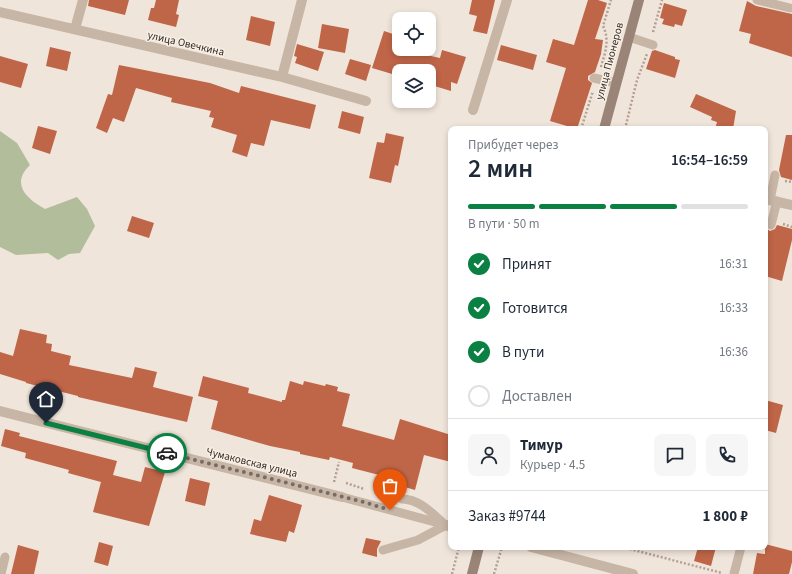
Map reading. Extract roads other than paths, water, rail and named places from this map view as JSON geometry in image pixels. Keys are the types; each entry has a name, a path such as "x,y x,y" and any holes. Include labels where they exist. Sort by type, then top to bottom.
{"street":[{"path":"75,30 83,0"},
{"path":"282,77 302,0"},
{"path":"473,110 507,0"},
{"name":"улица Пионеров","path":"605,126 639,0"},
{"name":"улица Овечкина","path":"0,12 282,77 366,101"},
{"path":"771,200 792,205"},
{"name":"Чумаковская улица","path":"0,411 342,497"},
{"path":"472,574 478,550"},
{"path":"542,550 633,574"}],"lane":[{"path":"757,0 790,8"},
{"path":"628,37 652,44"},
{"path":"594,78 616,83"},
{"path":"771,225 771,200 775,176"},
{"name":"Чумаковская улица","path":"342,497 448,526"},
{"path":"402,499 410,499 448,525"},
{"path":"383,550 418,540 448,526"},
{"path":"734,574 740,550"},
{"path":"1,574 5,557"}]}
